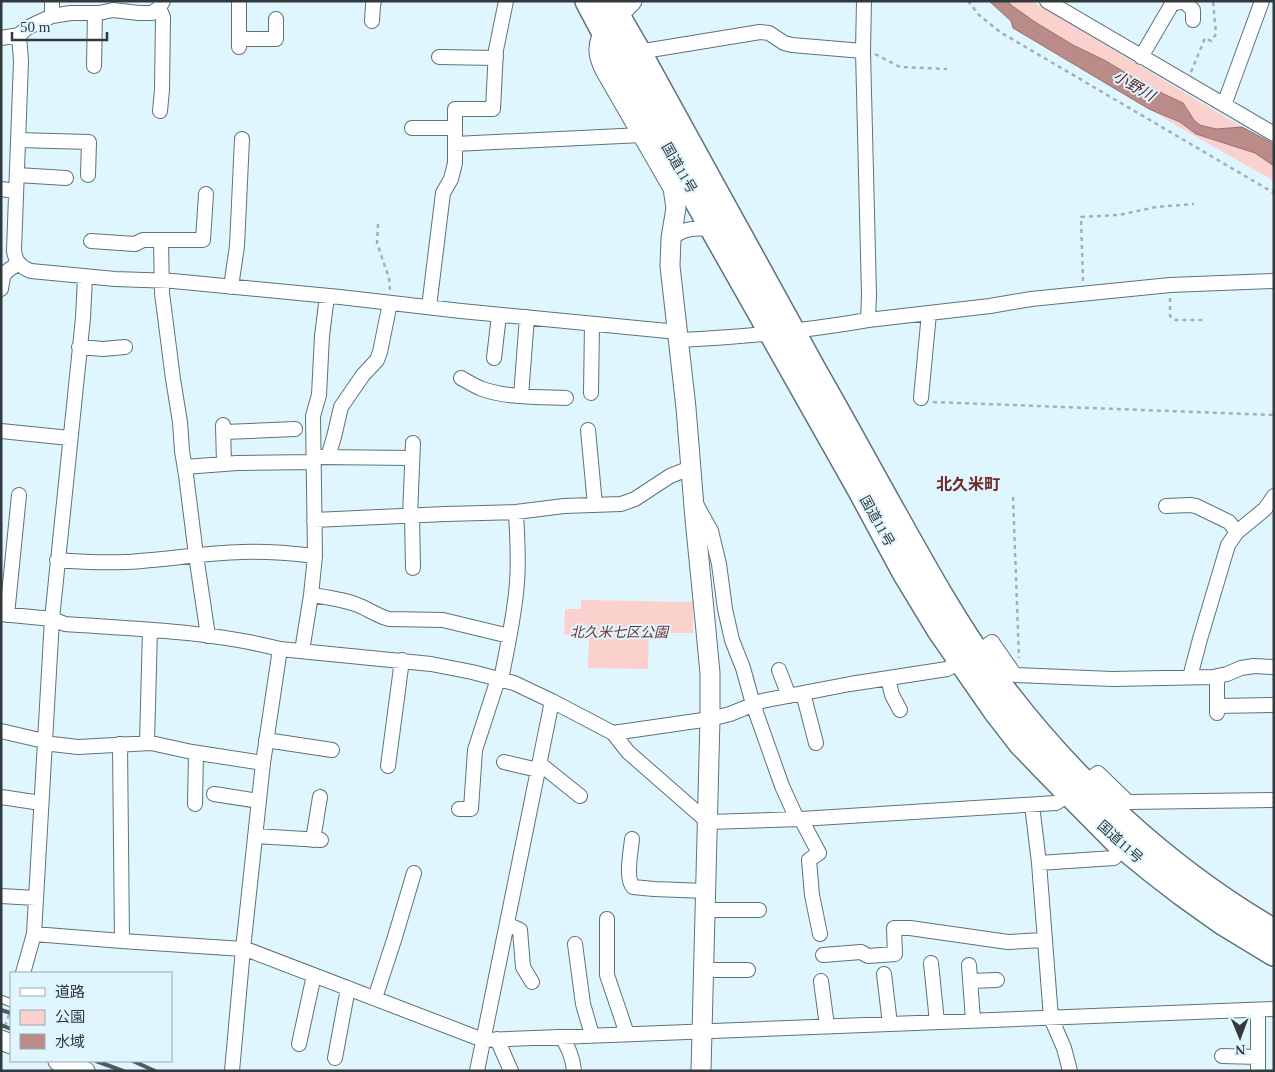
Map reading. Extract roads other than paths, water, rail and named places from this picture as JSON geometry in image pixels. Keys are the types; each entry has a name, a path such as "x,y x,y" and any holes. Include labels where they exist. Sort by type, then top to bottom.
{"highway":[{"name":"国道11号","path":"588,1 615,13 638,52 906,574 940,630 969,657 997,712 1021,743 1077,789 1235,908 1274,932"},
{"name":"国道11号","path":"615,13 646,110 714,229 782,332"},
{"name":"国道11号","path":"1077,789 1123,846 1181,892 1223,922 1274,953"}],"street":[{"path":"52,1 52,16"},
{"path":"239,1 239,43 276,39 276,20"},
{"path":"372,21 374,1"},
{"path":"429,308 443,193 451,179 455,163 455,109 493,109 496,50 506,1"},
{"path":"864,1 863,51 868,320"},
{"path":"1047,1 1274,134"},
{"path":"1224,104 1262,1"},
{"path":"1142,57 1172,4 1185,2 1193,10 1193,20"},
{"path":"1,38 19,35 27,28 52,16 154,6 163,18 160,111"},
{"path":"94,66 95,13"},
{"path":"615,13 598,49 599,58 673,188 676,208 671,238 670,266 710,673 702,1071"},
{"path":"638,52 760,32 769,33 784,43 792,45 863,51"},
{"path":"19,35 21,61 14,250 18,264 23,269 30,271 327,296 592,324 678,336 734,337 990,306 1031,299 1170,285 1274,281"},
{"path":"439,57 496,58"},
{"path":"412,128 455,128"},
{"path":"455,144 642,135"},
{"path":"231,287 237,246 242,139"},
{"path":"18,140 89,142 88,175"},
{"path":"17,175 66,178"},
{"path":"1,189 16,191"},
{"path":"91,241 135,244 143,240 203,240 206,194"},
{"path":"671,238 682,231 695,228 714,229"},
{"path":"161,240 162,281 173,379 208,636"},
{"path":"1,289 2,276 5,271 18,264"},
{"path":"23,972 34,934 52,619 85,277"},
{"path":"302,651 315,556 313,416 319,395 322,336 327,296"},
{"path":"328,457 341,407 362,375 377,360 390,303"},
{"path":"921,398 929,313"},
{"path":"494,358 499,315"},
{"path":"521,396 527,318"},
{"path":"591,393 592,324"},
{"path":"79,347 102,350 125,347"},
{"path":"461,378 482,389 521,396 566,398"},
{"path":"224,464 224,428 295,429"},
{"path":"588,430 595,504"},
{"path":"1,431 70,438"},
{"path":"413,568 411,516 414,443"},
{"path":"185,467 328,457 412,458"},
{"path":"314,520 516,512 564,506 621,504 635,499 670,476 690,468"},
{"path":"19,495 4,614 52,619 65,624 189,633 257,643 280,649 402,660 431,664 514,684 613,732 628,752 708,822 799,819 1056,803 1098,773 1128,802 1274,800"},
{"path":"1190,677 1228,545 1237,532 1265,509 1274,496"},
{"path":"693,499 711,531 720,564 725,609 732,640 782,786 819,853 809,860 812,895 820,934"},
{"path":"1166,506 1196,506 1229,522 1237,532"},
{"path":"459,809 471,809 470,749 500,680 509,636 517,583 516,512"},
{"path":"58,560 93,563 128,562 241,552 278,552 315,556"},
{"path":"311,595 356,604 389,619 443,620 509,636"},
{"path":"147,743 150,630"},
{"path":"613,732 710,720 762,701 947,669 992,642 1016,675 1112,679 1190,677 1217,676 1254,666 1274,666"},
{"path":"232,1071 263,762 280,649"},
{"path":"388,766 402,660"},
{"path":"779,670 796,694 816,743"},
{"path":"1217,676 1217,709 1272,705"},
{"path":"888,678 892,695 900,710"},
{"path":"477,1071 490,1040 507,924 552,701"},
{"path":"1,731 52,744 78,747 147,743 161,744 196,753 263,762"},
{"path":"266,740 332,750"},
{"path":"120,744 122,941"},
{"path":"194,804 196,753"},
{"path":"504,762 539,767 580,796"},
{"path":"214,794 259,801"},
{"path":"1,797 41,803"},
{"path":"255,836 317,840 320,797"},
{"path":"1032,805 1039,862 1050,1018 1064,1048 1070,1071"},
{"path":"632,839 629,883 633,887 706,891"},
{"path":"1039,862 1114,858 1123,846"},
{"path":"375,998 414,873"},
{"path":"1,896 36,898"},
{"path":"706,910 759,910"},
{"path":"607,919 607,975 627,1034"},
{"path":"507,924 520,930 523,967 532,982"},
{"path":"823,955 861,952 868,956 895,954 894,928 910,928 1008,942 1044,940"},
{"path":"34,934 243,949 490,1040 1274,1009"},
{"path":"575,944 583,1004 592,1036"},
{"path":"931,963 937,1022"},
{"path":"969,965 973,1020"},
{"path":"704,970 748,970"},
{"path":"884,974 890,1024"},
{"path":"299,1044 314,975"},
{"path":"970,981 997,980"},
{"path":"821,981 827,1026"},
{"path":"334,1058 348,988"},
{"path":"1222,1056 1258,1064 1258,1010"},
{"path":"562,1037 569,1049 574,1071"},
{"path":"490,1040 511,1071"},
{"path":"61,1062 85,1071"}],"water":[{"name":"小野川","path":"989,1 1008,1 1035,22 1073,45 1106,61 1147,86 1183,103 1194,120 1200,125 1216,129 1242,127 1274,144 1274,166 1255,153 1196,134 1180,122 1149,109 1013,28 1011,21"}],"railway":[{"path":"1,1010 10,1013"},
{"path":"1,1025 10,1029"},
{"path":"99,1062 123,1071"},
{"path":"135,1062 155,1071"}],"district":[{"name":"北久米町","path":"968,484"}],"park label":[{"name":"北久米七区公園","path":"619,632"}]}
